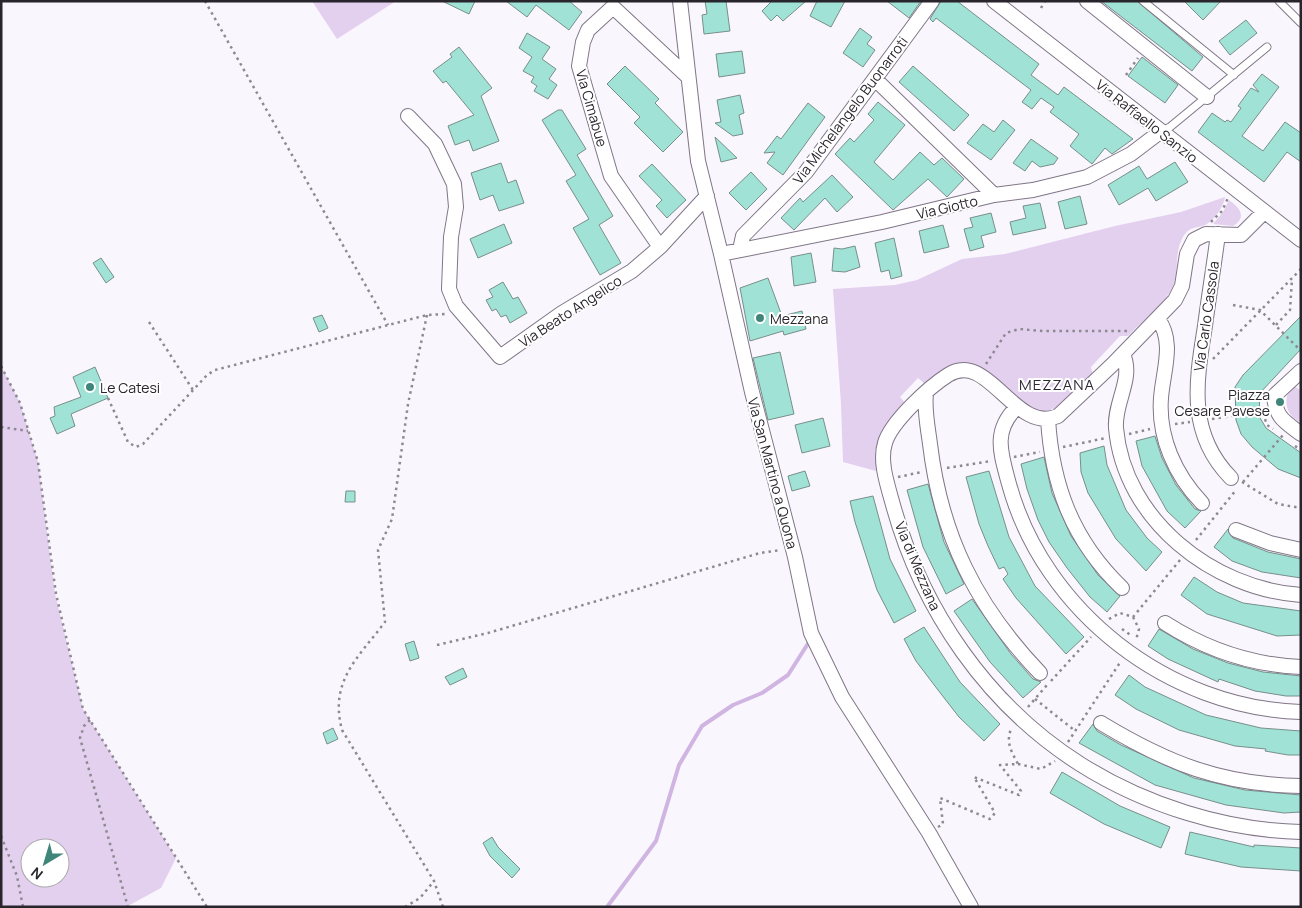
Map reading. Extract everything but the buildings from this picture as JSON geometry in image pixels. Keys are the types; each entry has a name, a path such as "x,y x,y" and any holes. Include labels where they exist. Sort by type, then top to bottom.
{"street":[{"name":"Via San Martino a Quona","path":"680,1 698,160 706,196 731,246 752,392 793,549 811,633 842,697 929,833 971,907"},
{"name":"Via Michelangelo Buonarroti","path":"731,246 806,172 932,1"},
{"name":"Via Raffaello Sanzio","path":"994,1 1301,240"},
{"path":"1087,1 1207,97"},
{"name":"Via Cimabue","path":"660,247 611,176 579,66 583,42 588,30 609,4 687,76"},
{"path":"875,79 994,195"},
{"name":"Via Beato Angelico","path":"408,116 435,144 454,184 456,207 451,237 449,289 456,306 500,357 504,356 518,342 632,271 660,247 706,196"},
{"name":"Via Giotto","path":"731,246 882,222 994,195 1033,190 1087,177 1131,154 1160,132"},
{"name":"Via Carlo Cassola","path":"1048,420 1061,414 1171,305 1180,291 1187,254 1192,243 1203,234 1213,230 1241,235 1264,212"},
{"name":"Via Carlo Cassola","path":"1213,230 1198,375 1199,420 1210,452 1237,480"},
{"path":"1158,319 1164,328 1167,339 1161,398 1163,426 1176,467 1188,487 1202,503"},
{"path":"1122,354 1127,371 1116,412 1117,436 1128,474 1141,498 1159,524 1187,551 1213,568 1242,582 1274,591 1301,595"},
{"path":"1040,674 1009,638 969,576 944,519 933,470 926,394 951,373 965,371 987,380 1027,414 1048,420 1058,487 1076,527 1102,567 1122,588"},
{"path":"1296,430 1279,417 1275,409 1274,396 1301,371"},
{"name":"Via di Mezzana","path":"926,394 898,421 885,443 885,472 895,513 918,575 947,630 977,671 1020,717 1062,752 1123,788 1184,812 1242,826 1301,832"},
{"path":"1017,407 1008,416 1001,429 1003,459 1016,507 1035,548 1065,593 1100,628 1128,651 1173,680 1214,697 1264,709 1301,712"},
{"path":"1236,530 1280,546 1301,550"},
{"path":"1165,623 1195,641 1232,656 1258,662 1301,667"},
{"path":"1101,723 1153,753 1204,772 1247,782 1301,786"}],"lane":[{"path":"1143,1 1234,75"},
{"path":"1279,1 1301,24"},
{"path":"1160,132 1170,128 1268,46"}],"path":[{"path":"205,1 388,325"},
{"path":"1040,8 1046,1"},
{"path":"1126,74 1145,48"},
{"path":"1213,230 1228,197"},
{"path":"1210,365 1216,356 1301,269"},
{"path":"1275,325 1290,310 1292,277"},
{"path":"1233,305 1260,310 1301,351"},
{"path":"427,315 408,404 392,520 378,550 385,622 341,683 338,714 342,730 434,881 443,907"},
{"path":"108,398 128,442 136,447 143,444 193,390 215,370 427,315 464,316"},
{"path":"149,322 193,390"},
{"path":"983,369 1006,333 1019,329 1043,332 1134,332"},
{"path":"1,366 20,403 38,462 56,594 83,709 207,907"},
{"path":"893,478 1003,459 1163,426 1275,409"},
{"path":"1,427 28,431"},
{"path":"1133,617 1187,551 1237,480 1296,430"},
{"path":"1237,480 1278,504 1301,508"},
{"path":"437,645 488,633 760,553 793,549"},
{"path":"929,833 943,824 940,798 990,819 995,813 974,778 1019,795 1021,792 1000,765 1018,764 1041,769 1052,764 1062,752 1074,730 1139,633 1138,623 1133,617 1120,613 1100,628 1034,699 1011,729 1008,739 1010,750 1018,764"},
{"path":"1034,699 1074,730"},
{"path":"90,720 84,726 80,738 128,907"},
{"path":"1,836 18,876 23,907"},
{"path":"405,907 420,898 434,881"}],"shaded area":[{"path":"312,1 396,1 337,39"},
{"path":"1225,197 1221,209 1212,220 1205,225 1189,230 1185,234 1179,246 1174,283 1166,298 1128,336 1120,336 1091,367 1093,376 1066,402 1050,410 1031,410 1006,387 982,369 969,365 955,365 941,372 926,385 918,378 900,397 907,405 892,420 879,441 876,471 843,462 833,289 895,285 917,280 962,259 1005,254 1115,226 1181,212"},
{"path":"1229,200 1239,209 1241,216 1238,223 1233,226 1213,224 1223,212"},
{"path":"1,366 20,403 38,462 55,594 83,709 176,858 161,888 126,907 1,907"},
{"path":"1292,384 1301,391 1301,423 1288,411 1286,401"}],"waterway":[{"path":"607,907 656,841 679,765 702,726 733,705 762,693 788,675 809,642"}],"place":[{"name":"Mezzana","path":"760,318"},
{"name":"Le Catesi","path":"90,387"},
{"name":"Piazza Cesare Pavese","path":"1280,402"}],"district":[{"name":"MEZZANA","path":"1057,384"}]}
